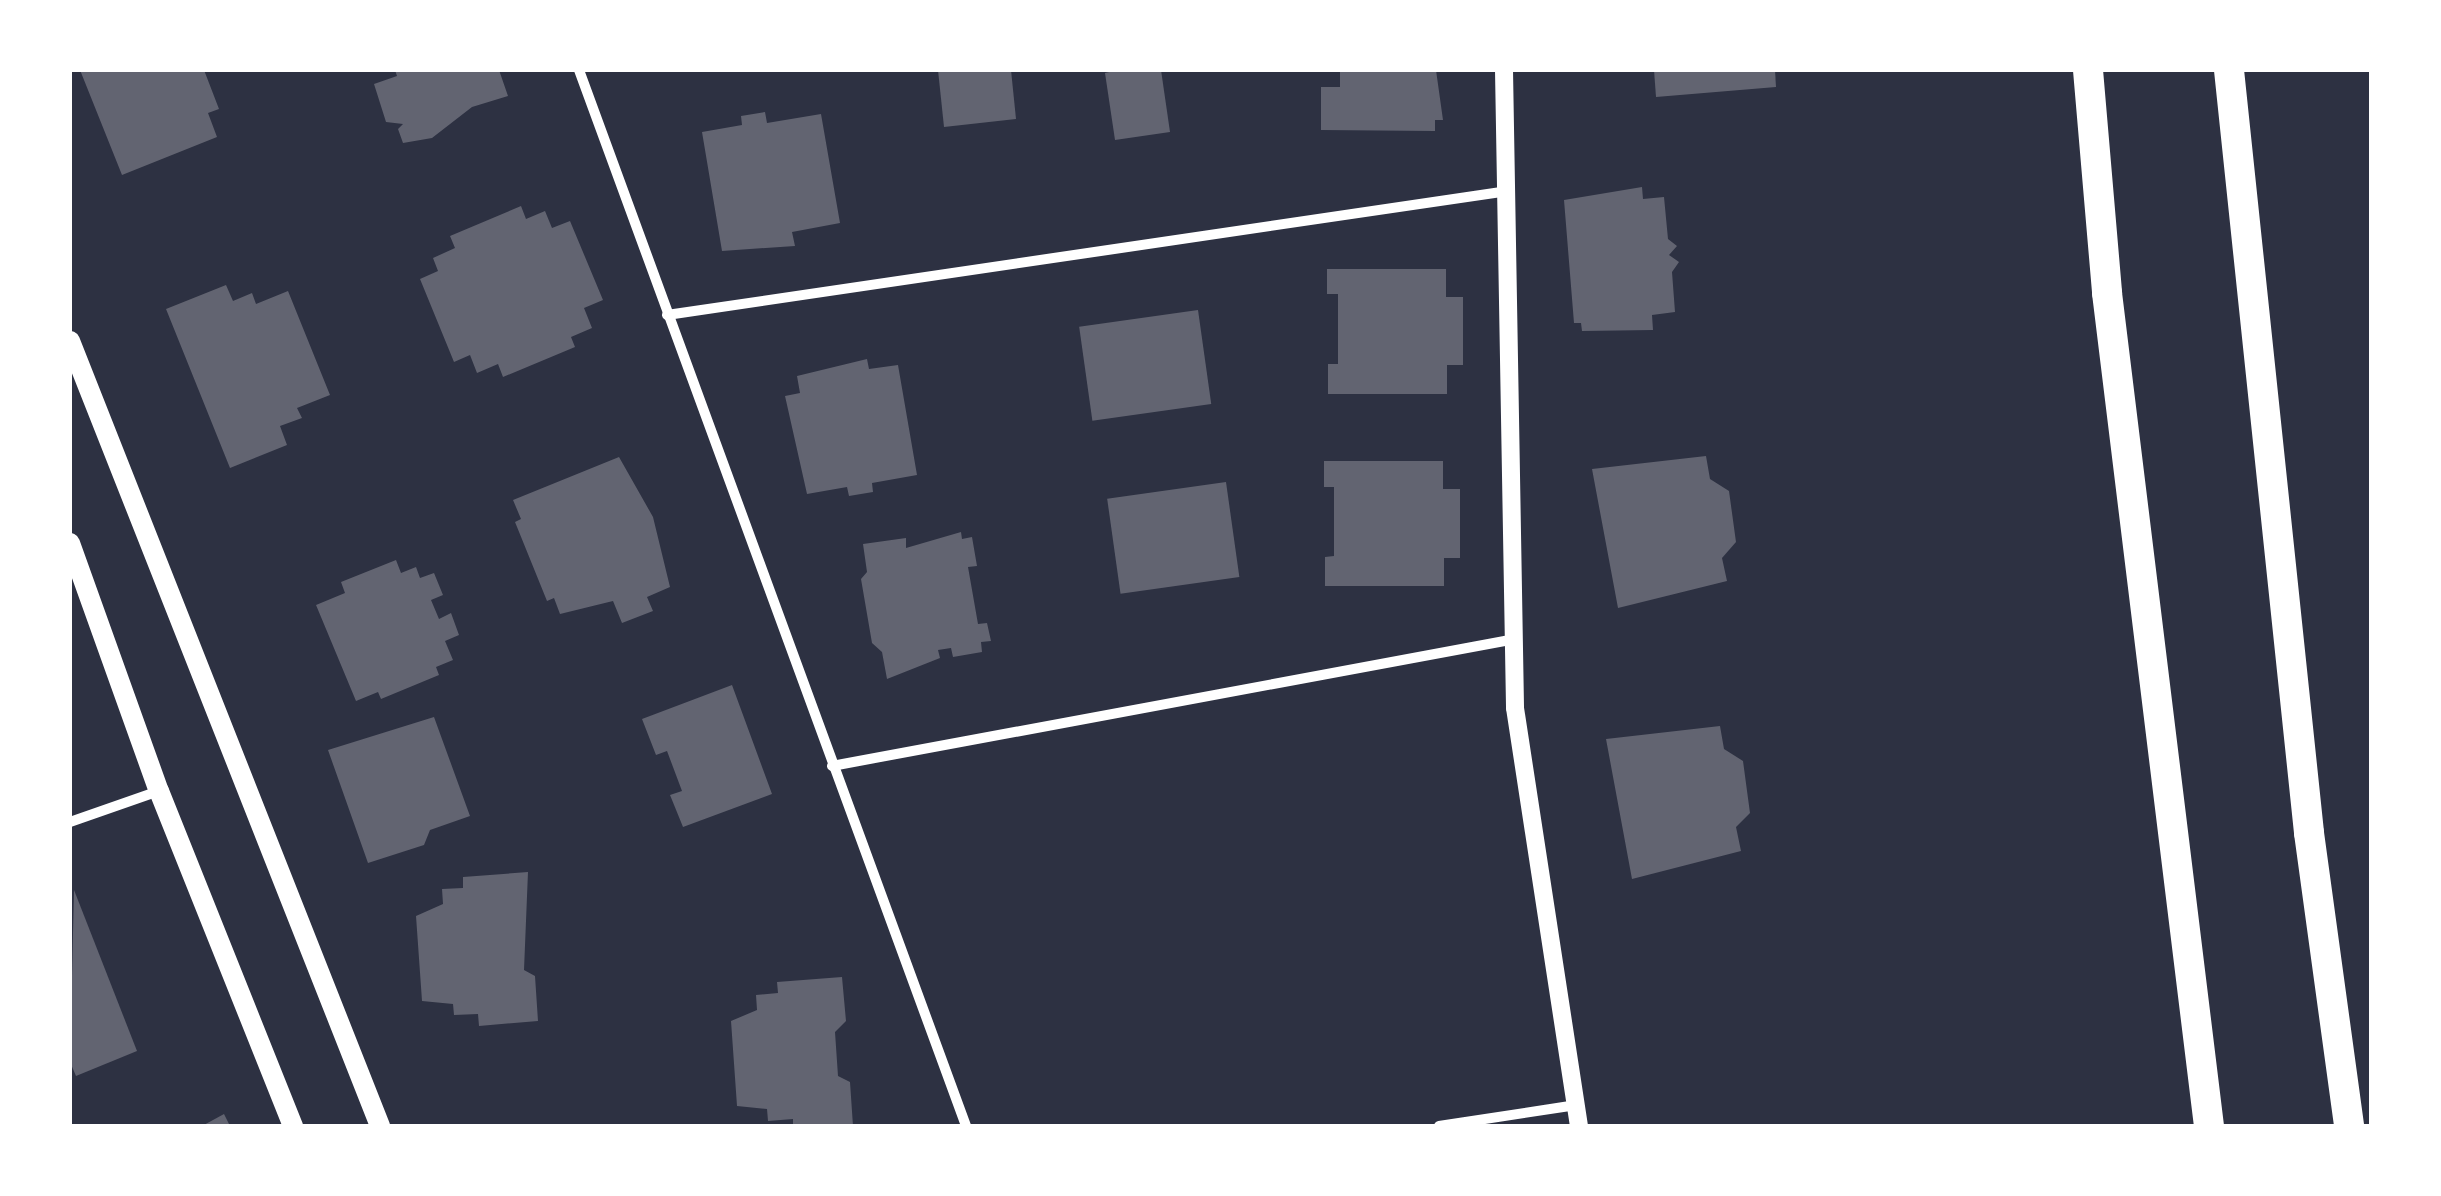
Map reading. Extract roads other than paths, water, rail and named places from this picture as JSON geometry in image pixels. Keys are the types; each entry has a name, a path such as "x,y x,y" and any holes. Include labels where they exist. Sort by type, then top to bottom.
{"highway":[{"path":"2088,70 2110,313 2208,1126"},
{"path":"2229,70 2307,814 2349,1126"}],"main road":[{"path":"70,341 380,1126"},
{"path":"70,544 159,790 293,1126"}],"street":[{"path":"578,70 966,1126"},
{"path":"1504,70 1515,708 1579,1126"},
{"path":"668,314 1508,191"},
{"path":"832,766 1515,639"},
{"path":"70,822 159,790"},
{"path":"1439,1126 1576,1105"}]}
